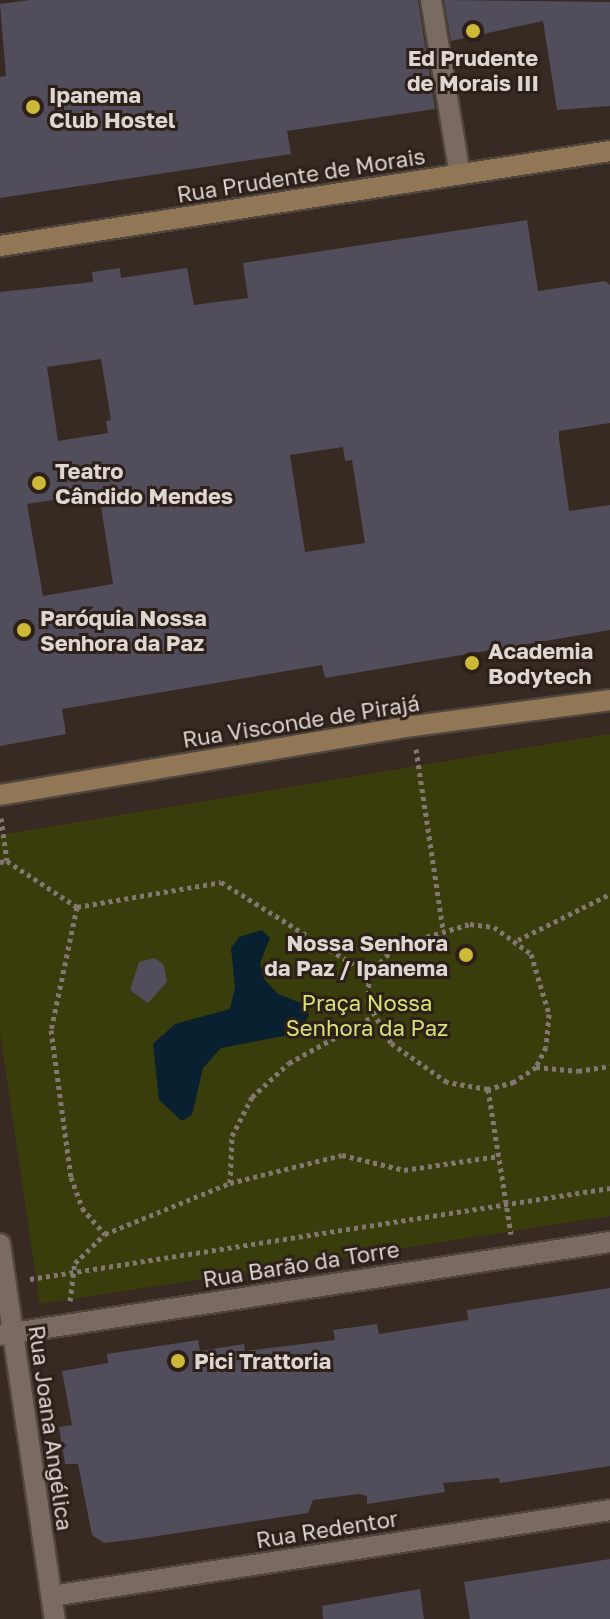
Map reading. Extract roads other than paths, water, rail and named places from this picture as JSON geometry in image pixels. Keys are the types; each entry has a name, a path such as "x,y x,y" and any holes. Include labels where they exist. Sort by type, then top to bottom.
{"main road":[{"name":"Rua Prudente de Morais","path":"0,246 610,151"},
{"name":"Rua Visconde de Pirajá","path":"0,795 413,726 610,700"}],"street":[{"path":"431,0 460,175"},
{"name":"Rua Barão da Torre","path":"6,1334 610,1242"},
{"name":"Rua Joana Angélica","path":"0,1244 6,1282 6,1334 55,1619"},
{"name":"Rua Redentor","path":"52,1596 610,1510"}],"water":[{"path":"262,930 270,938 260,963 264,979 278,994 306,1005 309,1015 299,1033 221,1048 203,1068 192,1115 182,1121 159,1100 153,1044 175,1024 230,1009 235,987 231,948 239,937"}],"place":[{"name":"Ed Prudente de Morais III","path":"473,31"},
{"name":"Ipanema Club Hostel","path":"33,107"},
{"name":"Teatro Cândido Mendes","path":"39,483"},
{"name":"Paróquia Nossa Senhora da Paz","path":"24,630"},
{"name":"Academia Bodytech","path":"472,663"},
{"name":"Nossa Senhora da Paz / Ipanema","path":"466,955"},
{"name":"Pici Trattoria","path":"178,1361"}],"park label":[{"name":"Praça Nossa Senhora da Paz","path":"367,1014"}]}
